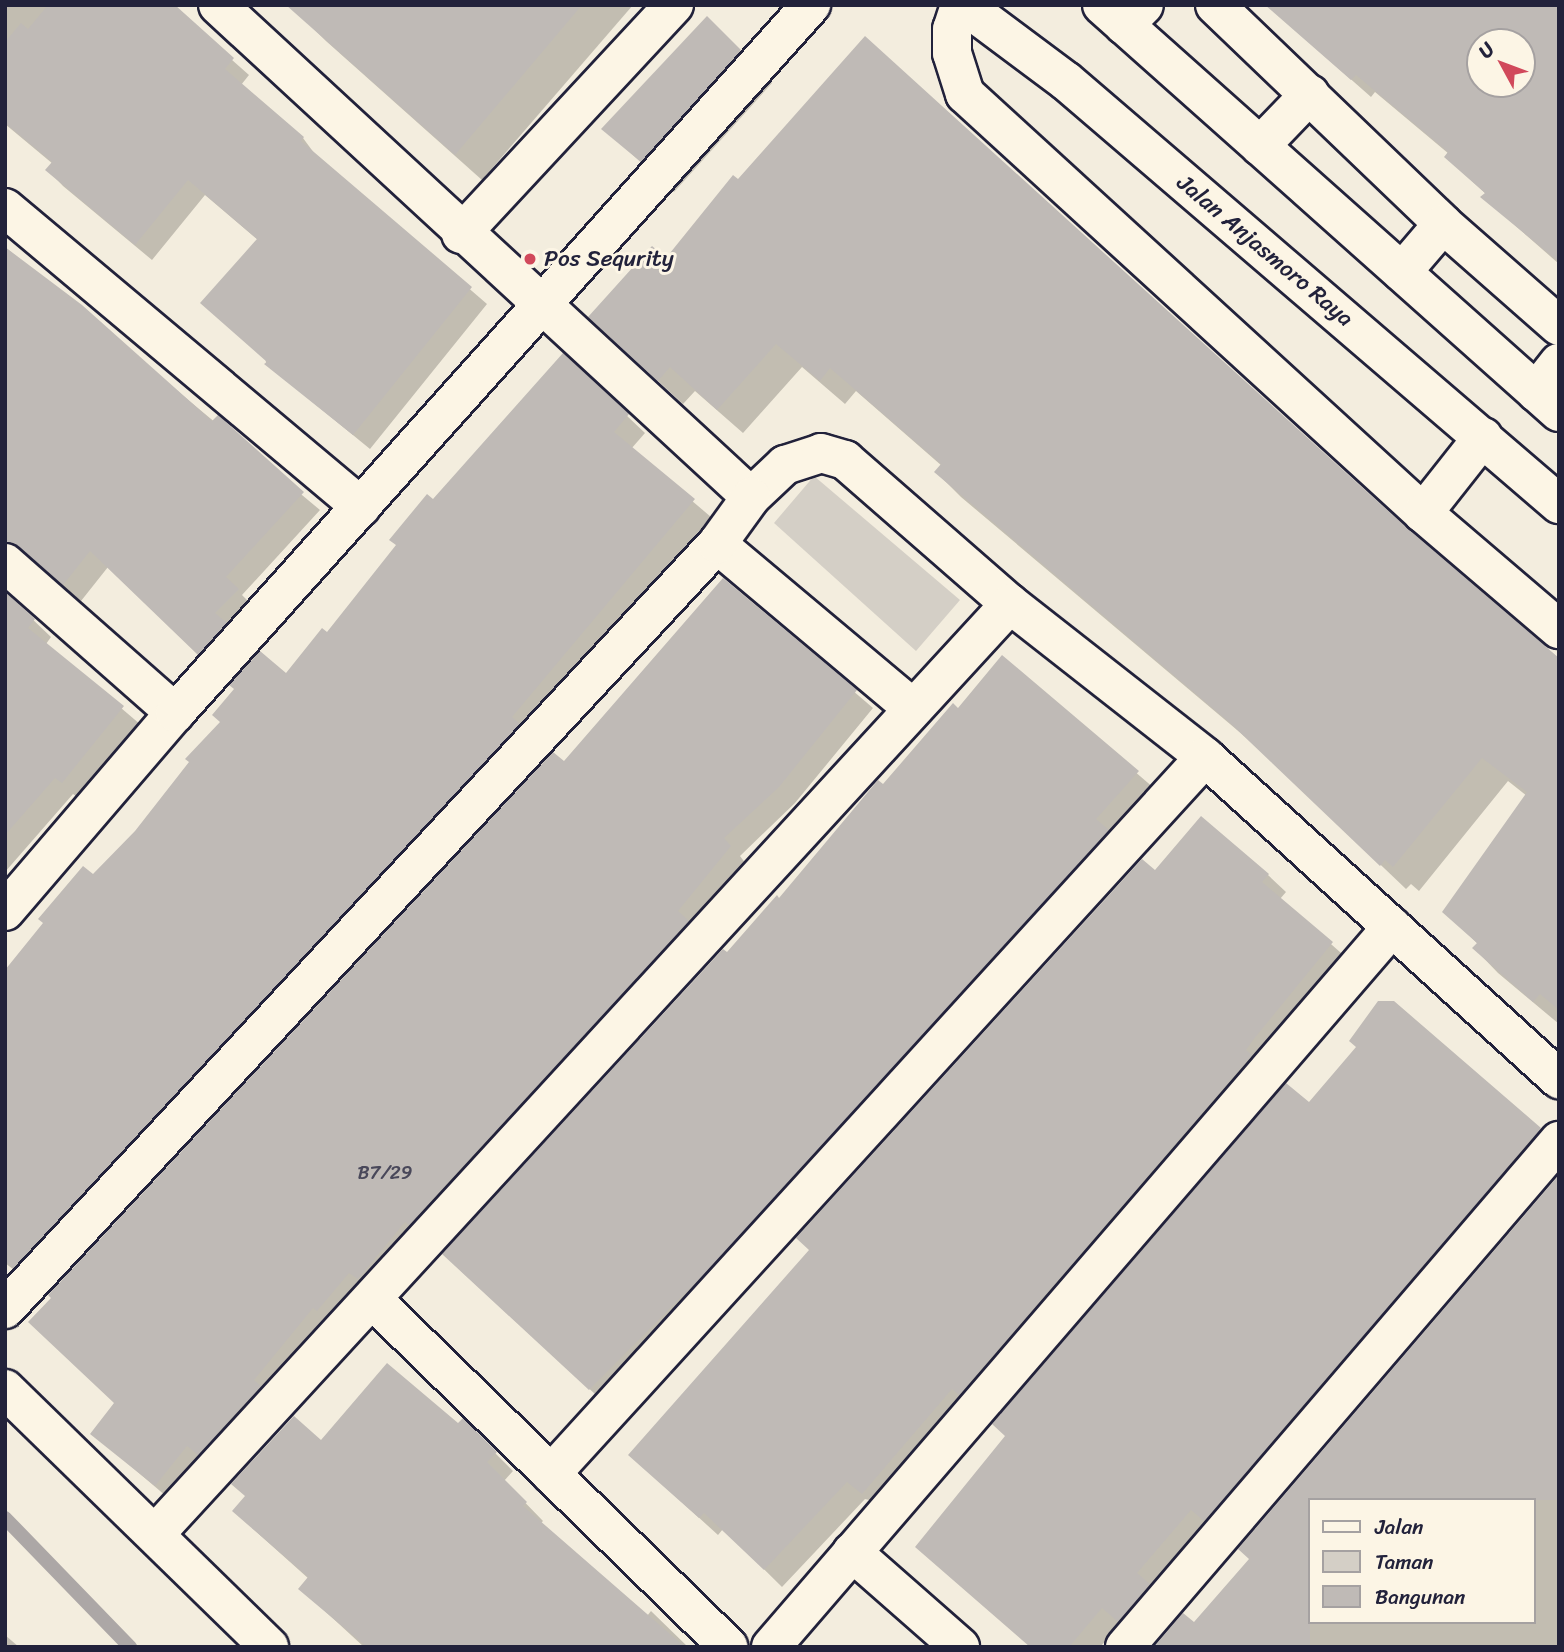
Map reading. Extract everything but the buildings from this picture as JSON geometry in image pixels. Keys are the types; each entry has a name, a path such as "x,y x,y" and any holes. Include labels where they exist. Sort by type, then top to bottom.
{"street":[{"path":"218,5 461,234 751,497"},
{"path":"461,234 674,5"},
{"path":"5,911 174,713 811,5"},
{"path":"962,5 952,29 952,53 965,94 1423,513 1559,629"},
{"name":"Jalan Anjasmoro Raya","path":"962,5 1066,81 1559,504"},
{"path":"1215,5 1443,225 1559,326"},
{"path":"1124,12 1260,146 1402,272 1551,389"},
{"path":"1260,146 1310,94"},
{"path":"5,208 361,508"},
{"path":"1402,272 1443,225"},
{"path":"1423,513 1483,438"},
{"path":"5,1309 717,544 751,497 785,465 821,453 845,460 1010,604 1205,757 1559,1079"},
{"path":"717,544 911,707"},
{"path":"5,563 174,713"},
{"path":"156,1534 911,707 1010,604"},
{"path":"551,1474 1205,757"},
{"path":"771,1647 1392,927"},
{"path":"1125,1647 1559,1141"},
{"path":"372,1299 728,1647"},
{"path":"5,1389 269,1647"},
{"path":"852,1552 960,1647"}],"green space":[{"path":"814,476 960,600 916,651 774,523"}],"waterway":[{"path":"5,1518 130,1647"}],"place":[{"name":"Pos Sequrity","path":"530,259"}]}
